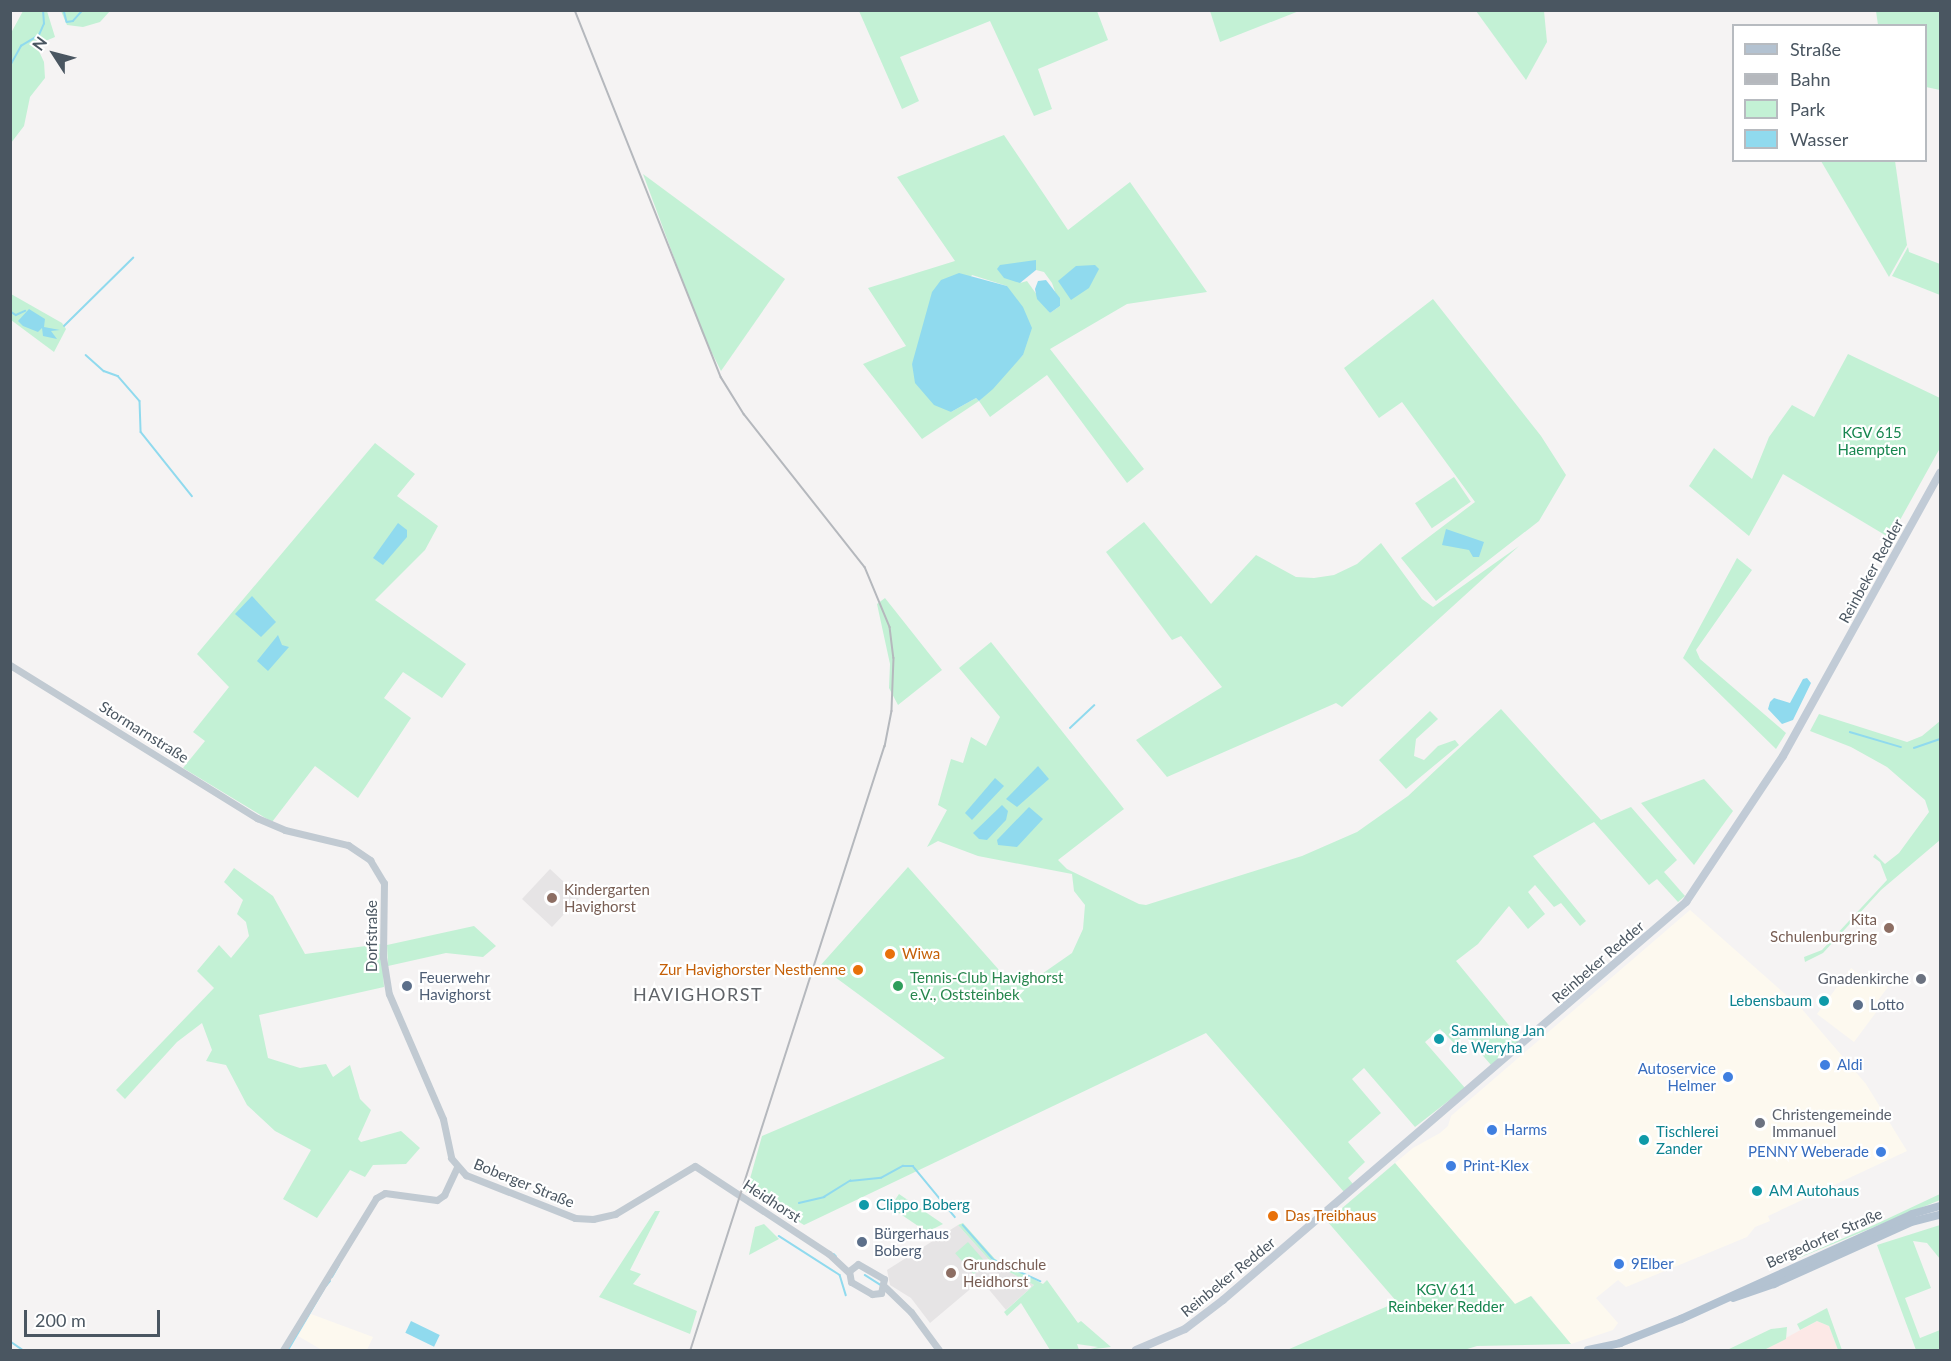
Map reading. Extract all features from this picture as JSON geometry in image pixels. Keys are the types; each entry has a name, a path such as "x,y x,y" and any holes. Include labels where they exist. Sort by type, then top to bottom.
{"main road":[{"name":"Reinbeker Redder","path":"1136,1350 1170,1337 1205,1315 1686,902 1783,756 1941,473"},
{"name":"Bergedorfer Straße","path":"1588,1350 1620,1343 1938,1206"},
{"name":"Bergedorfer Straße","path":"1720,1301 1774,1284 1911,1222 1941,1215"},
{"path":"1766,1279 1774,1284 1783,1271"}],"street":[{"name":"Stormarnstraße","path":"10,665 264,822"},
{"name":"Dorfstraße","path":"264,822 354,847 380,872 385,886 386,982 443,1119"},
{"name":"Boberger Straße","path":"443,1119 450,1155 457,1167 487,1186 575,1218 593,1220 615,1214 691,1166"},
{"name":"Heidhorst","path":"691,1166 851,1269 853,1284 896,1299"},
{"path":"283,1350 379,1196 439,1199 457,1167"},
{"name":"Heidhorst","path":"851,1269 861,1265 882,1277 885,1287 911,1312 939,1350"},
{"path":"879,1294 885,1287"}],"shaded area":[{"name":"Kindergarten Havighorst","path":"550,869 580,897 552,927 522,899"},
{"path":"1690,910 1801,1008 1866,1084 1907,1151 1768,1216 1770,1221 1755,1227 1747,1237 1626,1287 1618,1280 1596,1298 1618,1323 1613,1330 1571,1344 1532,1296 1515,1304 1395,1163 1413,1148 1440,1133 1448,1126 1451,1116"},
{"path":"1851,968 1864,978 1868,973 1888,987 1876,1003 1880,1007 1854,1042 1817,1014"},
{"name":"Grundschule Heidhorst","path":"958,1225 992,1263 1034,1285 1006,1310 981,1280 930,1323 911,1298 890,1285 887,1270"},
{"path":"311,1314 373,1337 367,1350 322,1350 298,1336"},
{"path":"1817,1321 1829,1326 1838,1350 1764,1350"}],"green space":[{"path":"61,10 110,11 100,22 83,27 67,25"},
{"path":"1210,10 1299,11 1220,42"},
{"path":"23,11 47,11 55,37 36,45 44,62 45,78 30,97 24,126 11,143 11,33"},
{"path":"859,11 1097,11 1108,40 1038,69 1052,109 1034,116 990,21 900,57 919,101 902,109"},
{"path":"1476,11 1544,11 1547,42 1526,80"},
{"path":"1876,11 1940,11 1940,90 1927,87 1927,24 1878,24"},
{"path":"1004,135 1068,230 1130,182 1207,292 1127,304 1050,349 1144,469 1127,483 1047,375 990,417 979,401 922,439 863,364 906,346 868,288 955,261 897,177","holes":["1036,260 1036,270 1044,272 1052,283 1060,306 1050,313 1027,281 1020,283","972,275 1007,286 1023,355 979,401 976,398 951,412 912,364"]},
{"path":"1822,162 1895,162 1907,245 1889,277"},
{"path":"643,174 785,279 721,371 702,333"},
{"path":"1908,247 1909,252 1940,264 1940,295 1892,276"},
{"path":"11,294 62,323 66,329 54,352 11,320"},
{"path":"1433,299 1541,436 1566,475 1539,521 1436,601 1401,558 1475,502 1402,402 1379,418 1344,368"},
{"name":"KGV 615 Haempten","path":"1848,354 1940,398 1940,448 1890,538 1783,474 1749,536 1689,486 1714,448 1752,479 1769,437 1792,405 1814,417"},
{"path":"375,443 415,474 397,496 438,526 425,550 375,600 466,664 442,698 403,672 384,698 411,718 358,798 315,766 272,822 183,768 205,741 193,732 229,687 197,654"},
{"path":"1454,477 1471,502 1432,528 1415,503"},
{"path":"1144,522 1211,604 1256,555 1296,577 1314,578 1334,575 1357,564 1381,543 1422,599 1433,607 1519,546 1342,707 1336,703 1167,777 1136,740 1222,687 1181,636 1172,640 1106,552"},
{"path":"1737,558 1752,570 1696,650 1700,659 1786,733 1776,749 1683,658"},
{"path":"885,598 942,670 898,705 889,688 890,664 877,604"},
{"path":"991,642 1124,809 1058,860 1067,869 1139,904 1146,905 1302,856 1357,832 1408,796 1501,709 1601,820 1631,807 1677,860 1664,872 1685,896 1678,902 1657,879 1649,885 1594,822 1533,856 1586,921 1580,926 1561,903 1554,907 1535,885 1528,892 1545,914 1528,929 1509,906 1478,944 1456,961 1521,1040 1491,1065 1465,1035 1454,1043 1440,1029 1425,1042 1465,1088 1415,1127 1364,1068 1352,1079 1381,1113 1348,1142 1365,1162 1348,1178 1353,1184 1344,1192 1206,1033 804,1225 751,1192 746,1193 762,1136 945,1058 820,966 908,867 1007,979 1026,985 1072,953 1083,929 1085,905 1074,891 1072,874 978,856 938,841 927,847 947,810 938,805 951,759 963,763 971,737 986,746 1000,717 959,668"},
{"path":"1430,711 1438,719 1416,739 1414,756 1424,760 1438,746 1455,740 1459,745 1406,789 1379,760"},
{"path":"1819,714 1907,742 1922,736 1940,721 1940,840 1881,890 1823,953 1805,962 1804,957 1822,950 1887,880 1880,862 1873,857 1875,854 1885,864 1899,853 1929,812 1925,800 1887,767 1851,747 1810,731"},
{"path":"1704,779 1733,811 1694,865 1641,803"},
{"path":"234,868 273,896 305,954 381,944 384,987 259,1015 268,1058 300,1068 326,1064 333,1077 350,1065 360,1099 371,1110 358,1139 361,1142 401,1131 420,1148 406,1164 373,1165 365,1177 350,1170 317,1218 283,1199 311,1150 275,1131 247,1105 226,1065 206,1061 212,1050 202,1023 177,1042 125,1099 116,1090 214,988 197,971 219,945 231,958 249,936 246,922 237,914 243,900 224,882"},
{"path":"474,926 496,946 483,957 446,953 388,966 387,945"},
{"name":"KGV 611 Reinbeker Redder","path":"1395,1163 1515,1304 1531,1296 1571,1344 1477,1346 1464,1350 1287,1350 1397,1302 1327,1221"},
{"path":"899,1194 943,1224 927,1232 890,1207"},
{"path":"1940,1194 1940,1200 1777,1267 1874,1225"},
{"path":"655,1211 660,1211 630,1270 641,1274 633,1284 697,1311 690,1334 599,1297"},
{"path":"963,1223 995,1259 1043,1284 1047,1280 1078,1323 1081,1321 1111,1347 1087,1350 1098,1347 1077,1344 1079,1350 1050,1350 1021,1303 1007,1316 1004,1312 1034,1285 992,1263 958,1225"},
{"path":"764,1224 779,1239 749,1255 755,1227"},
{"path":"1940,1225 1940,1259 1927,1243 1913,1241 1931,1288 1905,1298 1920,1338 1940,1330 1940,1350 1916,1350 1877,1245"},
{"path":"968,1242 986,1263 974,1274 955,1253"},
{"path":"1827,1308 1842,1350 1838,1350 1829,1326 1817,1321 1800,1330 1797,1324"},
{"path":"1787,1327 1786,1339 1764,1350 1727,1350 1771,1329"}],"water":[{"path":"1036,260 1036,270 1020,283 1004,278 997,269 1000,265"},
{"path":"1095,265 1099,269 1089,288 1071,300 1058,281 1076,266"},
{"path":"959,273 1007,286 1023,307 1032,328 1023,355 993,389 979,401 976,398 951,412 934,405 915,383 912,364 932,292 941,280"},
{"path":"1046,280 1060,298 1060,306 1050,313 1037,299 1035,289 1038,281"},
{"path":"29,309 45,319 44,327 60,330 51,331 57,339 43,336 42,328 38,332 23,326 18,321"},
{"path":"398,523 407,530 407,537 383,565 373,558"},
{"path":"1446,529 1484,542 1479,557 1473,557 1469,550 1442,545"},
{"path":"252,596 276,622 261,637 235,614"},
{"path":"278,635 282,645 289,647 268,671 257,661"},
{"path":"1807,678 1811,683 1793,720 1782,724 1768,709 1770,702 1774,698 1790,703 1803,679"},
{"path":"1038,766 1049,779 1017,807 1006,799"},
{"path":"995,778 1004,786 972,820 965,813"},
{"path":"1002,805 1008,811 1006,820 987,840 979,839 973,833"},
{"path":"1029,807 1043,819 1017,847 998,845 997,840"},
{"path":"411,1321 440,1335 434,1347 405,1333"}],"waterway":[{"path":"10,66 21,46 39,35 44,24 43,10"},
{"path":"64,10 67,22 73,21 83,10"},
{"path":"64,326 133,258"},
{"path":"10,311 16,315 25,311"},
{"path":"86,355 104,371 118,376 140,401 141,432 192,496"},
{"path":"1070,728 1094,706"},
{"path":"1850,732 1901,747"},
{"path":"1914,748 1940,739"},
{"path":"799,1203 824,1197 850,1181 881,1178 903,1166 913,1166 955,1217"},
{"path":"963,1225 994,1260 1040,1281"},
{"path":"779,1236 840,1275 846,1295"},
{"path":"332,1277 339,1265"},
{"path":"865,1275 881,1285"},
{"path":"326,1286 330,1281"},
{"path":"288,1350 324,1289"},
{"path":"10,1341 23,1350"}],"railway":[{"path":"575,10 721,377 744,414 865,567 890,627 894,658 892,711 885,746 691,1350"}],"place":[{"name":"Kindergarten Havighorst","path":"552,898"},
{"name":"Kita Schulenburgring","path":"1889,928"},
{"name":"Wiwa","path":"890,954"},
{"name":"Zur Havighorster Nesthenne","path":"858,970"},
{"name":"Gnadenkirche","path":"1921,979"},
{"name":"Feuerwehr Havighorst","path":"407,986"},
{"name":"Tennis-Club Havighorst e.V., Oststeinbek","path":"898,986"},
{"name":"Lebensbaum","path":"1824,1001"},
{"name":"Lotto","path":"1858,1005"},
{"name":"Sammlung Jan de Weryha","path":"1439,1039"},
{"name":"Aldi","path":"1825,1065"},
{"name":"Autoservice Helmer","path":"1728,1077"},
{"name":"Christengemeinde Immanuel","path":"1760,1123"},
{"name":"Harms","path":"1492,1130"},
{"name":"Tischlerei Zander","path":"1644,1140"},
{"name":"PENNY Weberade","path":"1881,1152"},
{"name":"Print-Klex","path":"1451,1166"},
{"name":"AM Autohaus","path":"1757,1191"},
{"name":"Clippo Boberg","path":"864,1205"},
{"name":"Das Treibhaus","path":"1273,1216"},
{"name":"Bürgerhaus Boberg","path":"862,1242"},
{"name":"9Elber","path":"1619,1264"},
{"name":"Grundschule Heidhorst","path":"951,1273"}],"district":[{"name":"HAVIGHORST","path":"698,994"}]}
